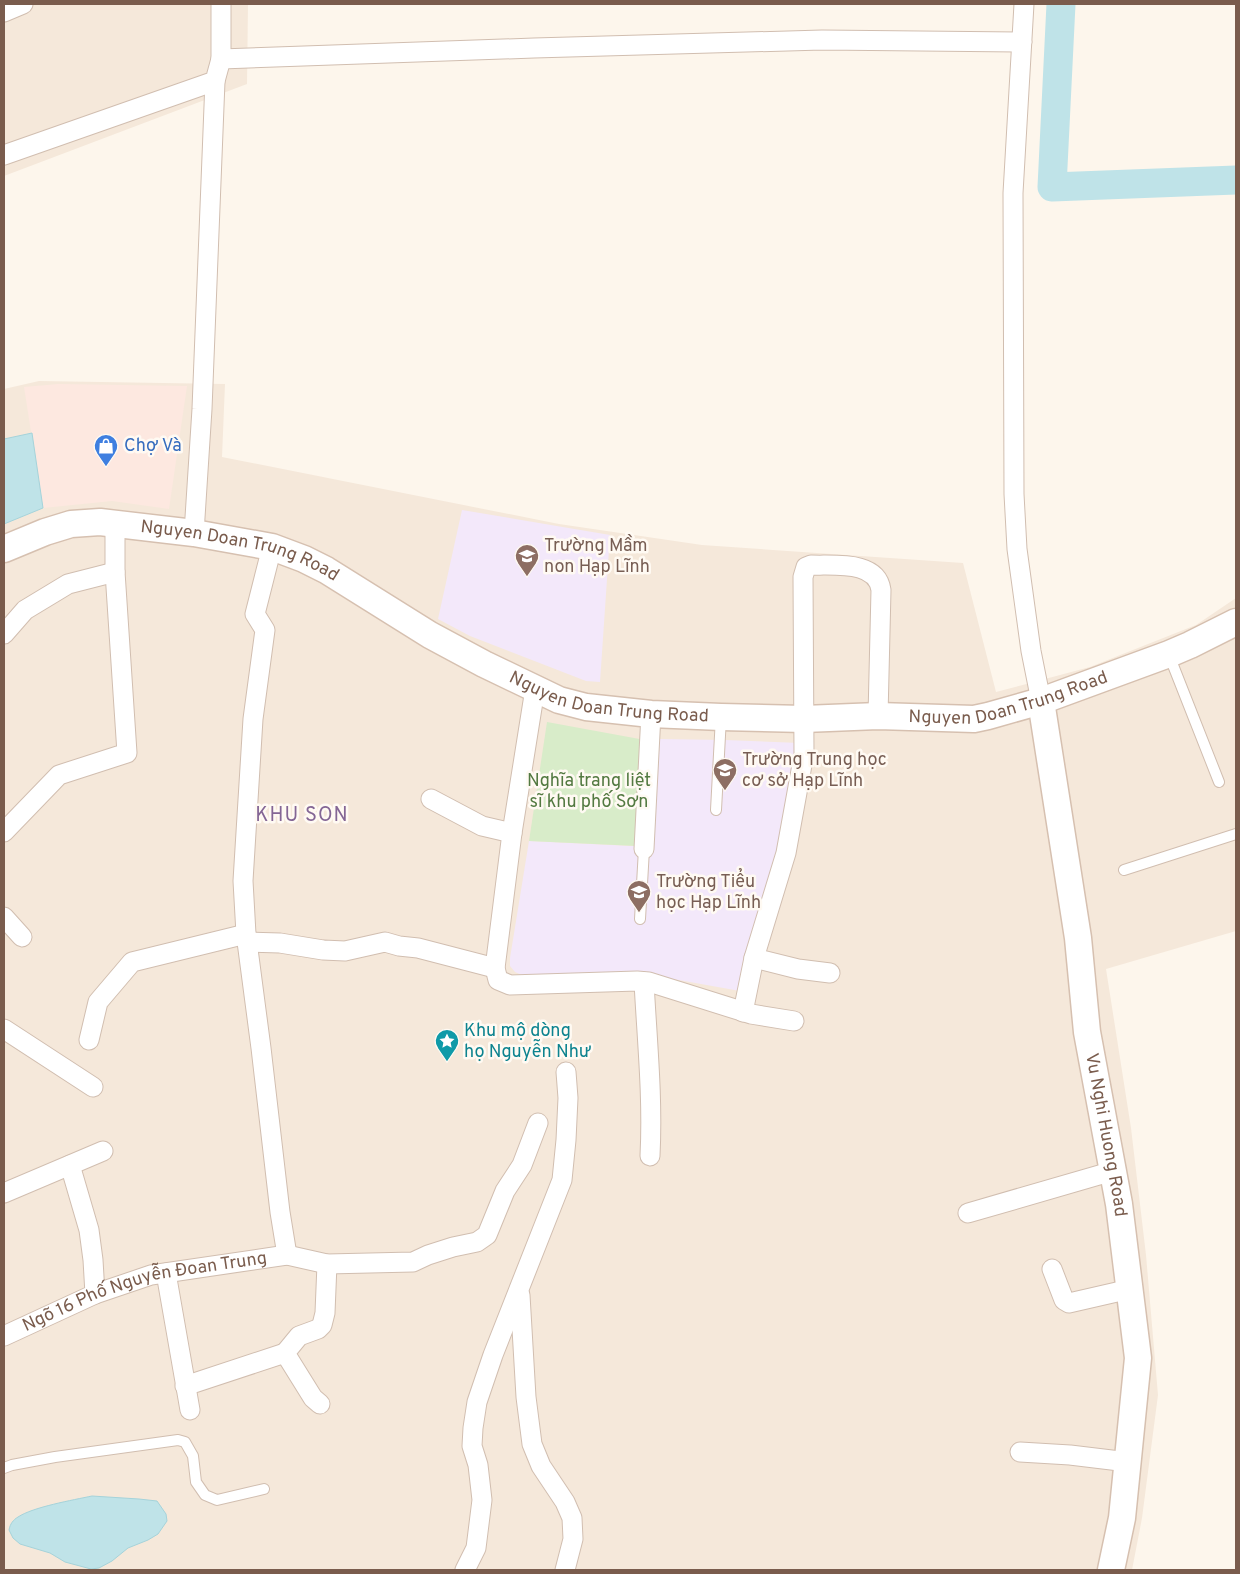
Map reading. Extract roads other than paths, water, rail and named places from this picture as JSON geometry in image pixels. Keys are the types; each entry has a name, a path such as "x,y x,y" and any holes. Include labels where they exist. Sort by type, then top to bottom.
{"street":[{"path":"4,12 23,4"},
{"path":"194,533 202,409 215,81 221,59 220,4"},
{"path":"1024,4 1013,194 1014,494 1017,549 1031,651 1041,701"},
{"path":"221,59 822,40 1022,42"},
{"path":"4,155 215,81"},
{"name":"Nguyen Doan Trung Road","path":"4,549 45,532 71,524 100,522 194,533 272,547 326,570 449,646 559,700 586,707 651,714 720,717 804,718 878,716 974,719 1041,701 1169,654 1236,622"},
{"path":"4,832 59,775 127,753 115,572 115,523"},
{"path":"272,547 255,614 265,630 252,719 243,881 247,938 280,1212 287,1255 327,1264 413,1262 453,1247 477,1242 487,1235 504,1191 522,1165 538,1123"},
{"path":"744,1012 754,958 786,853 804,754 803,577 806,568 811,565 850,566 865,569 878,580 881,590 878,716"},
{"path":"4,634 25,610 68,584 115,572"},
{"path":"536,689 512,833 495,968 498,980 510,985 644,982 744,1012 794,1021"},
{"name":"Vu Nghi Huong Road","path":"1041,701 1078,938 1087,1032 1120,1204 1138,1358 1122,1518 1111,1570"},
{"path":"644,849 651,714"},
{"path":"431,799 482,826 512,833"},
{"path":"4,917 22,937"},
{"path":"89,1040 98,1002 132,962 247,938 323,950 345,951 362,949 385,942 398,946 418,948 495,968"},
{"path":"754,958 798,969 830,973"},
{"path":"644,982 652,1121 650,1156"},
{"path":"4,1029 93,1087"},
{"path":"465,1570 476,1548 482,1500 478,1465 472,1446 477,1402 493,1355 562,1180 568,1098 566,1072"},
{"path":"4,1193 103,1151"},
{"path":"70,1165 88,1230 93,1260 94,1294"},
{"path":"968,1213 1113,1171"},
{"name":"Ngõ 16 Phố Nguyễn Đoan Trung","path":"4,1336 94,1294 151,1276 287,1255"},
{"path":"185,1386 285,1353 299,1336 318,1329 322,1325 325,1313 327,1264"},
{"path":"1052,1269 1064,1300 1068,1303 1130,1289"},
{"path":"166,1273 190,1410"},
{"path":"519,1291 526,1397 532,1444 541,1466 565,1502 572,1518 573,1539 565,1570"},
{"path":"285,1353 313,1398 320,1404"},
{"path":"1020,1452 1070,1455 1128,1462"}],"lane":[{"path":"1169,654 1219,782"},
{"path":"716,810 720,717"},
{"path":"1124,870 1236,834"},
{"path":"640,919 644,849"},
{"path":"4,1468 55,1457 178,1440 185,1442 193,1456 196,1482 205,1495 217,1500 264,1489"}],"water":[{"path":"32,433 43,508 4,524 4,439"},
{"path":"92,1496 157,1501 166,1514 167,1521 158,1534 128,1548 112,1561 99,1568 91,1569 65,1562 50,1553 20,1544 13,1538 9,1530 13,1521 25,1513 54,1504"}],"waterway":[{"path":"1061,4 1052,187 1236,180"}],"place":[{"name":"Chợ Và","path":"106,467"},
{"name":"Trường Mầm non Hạp Lĩnh","path":"527,577"},
{"name":"Trường Trung học cơ sở Hạp Lĩnh","path":"725,791"},
{"name":"Trường Tiểu học Hạp Lĩnh","path":"639,913"},
{"name":"Khu mộ dòng họ Nguyễn Như","path":"447,1062"}],"district":[{"name":"KHU SON","path":"302,816"}],"park label":[{"name":"Nghĩa trang liệt sĩ khu phố Sơn","path":"589,791"}]}
